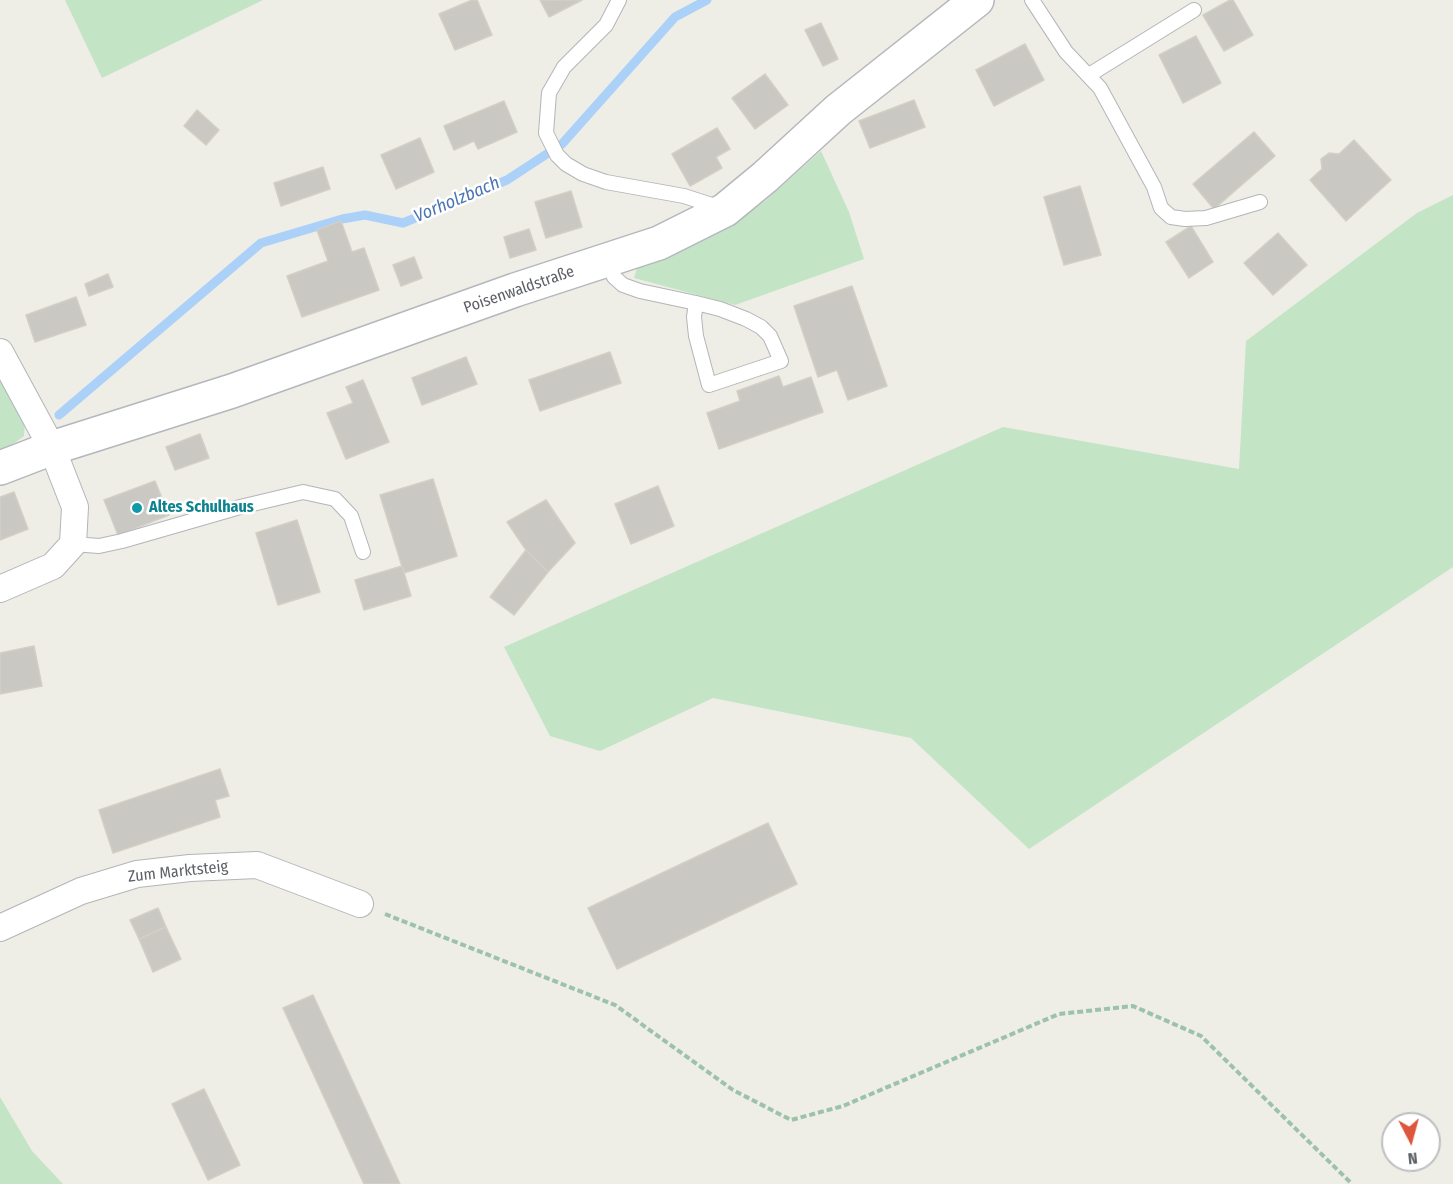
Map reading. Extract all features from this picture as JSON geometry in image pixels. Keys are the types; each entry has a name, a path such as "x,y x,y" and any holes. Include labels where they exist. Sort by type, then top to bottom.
{"street":[{"name":"Poisenwaldstraße","path":"0,468 43,431 232,391 515,290 658,243 725,210 838,110 977,0"},
{"path":"0,352 43,431 75,507 73,544 53,566 0,589"},
{"name":"Zum Marktsteig","path":"0,928 81,891 137,874 190,868 257,865 360,904"}],"lane":[{"path":"619,0 606,25 564,67 549,93 546,132 557,155 566,164 583,174 606,182 684,196 725,210"},
{"path":"1032,0 1066,52 1089,75 1106,98 1154,186 1161,208 1171,217 1206,218 1260,202"},
{"path":"1089,75 1194,10"},
{"path":"608,260 614,278 623,285 639,291 696,303 720,309 761,327 770,336 781,361 709,385 696,336 694,317 696,303"},
{"path":"73,544 99,546 122,541 240,507 303,492 334,499 351,516 363,552"}],"path":[{"path":"360,904 615,1005 732,1090 791,1120 843,1106 1059,1014 1133,1006 1201,1036 1352,1184"}],"green space":[{"path":"65,0 263,0 102,78"},
{"path":"821,151 849,212 864,259 735,305 634,278 638,265 730,226 765,201"},
{"path":"1453,195 1453,567 1029,849 911,738 713,698 600,751 550,736 504,647 1003,427 1239,469 1246,341 1417,213"},
{"path":"0,375 25,419 24,436 0,450"},
{"path":"0,1097 32,1151 63,1184 0,1184"}],"building":[{"path":"477,0 492,35 455,50 439,14"},
{"path":"540,0 582,0 549,17"},
{"path":"1233,0 1253,35 1224,51 1203,15"},
{"path":"821,23 838,59 823,66 805,30"},
{"path":"1196,36 1221,83 1183,103 1159,55"},
{"path":"1025,44 1044,80 994,106 976,70"},
{"path":"765,74 788,105 755,129 732,98"},
{"path":"914,100 925,127 870,148 859,121"},
{"path":"504,101 517,132 478,149 474,141 454,150 444,126"},
{"path":"197,110 219,130 206,145 184,126"},
{"path":"717,128 730,149 716,157 722,168 690,186 672,154"},
{"path":"1254,132 1275,156 1214,209 1193,184"},
{"path":"420,138 434,172 396,189 381,155"},
{"path":"1354,140 1391,180 1346,221 1310,180 1322,169 1321,159 1329,153 1339,154"},
{"path":"323,167 330,189 281,206 274,183"},
{"path":"1080,186 1101,255 1064,265 1044,197"},
{"path":"571,191 582,227 546,238 535,202"},
{"path":"341,221 352,252 364,248 379,290 302,317 287,276 328,261 317,230"},
{"path":"1191,226 1213,262 1189,278 1166,242"},
{"path":"529,229 536,250 510,258 504,237"},
{"path":"1278,233 1307,265 1273,295 1244,263"},
{"path":"414,257 422,278 401,286 393,265"},
{"path":"108,274 113,287 89,296 85,284"},
{"path":"852,286 887,386 848,400 837,370 818,377 794,306"},
{"path":"76,297 86,325 35,342 26,315"},
{"path":"610,352 621,383 540,411 529,380"},
{"path":"466,357 477,384 422,405 412,378"},
{"path":"779,376 783,387 811,377 823,412 719,449 707,413 740,401 737,391"},
{"path":"363,380 389,442 346,459 327,413 353,403 346,387"},
{"path":"200,434 209,458 175,470 166,447"},
{"path":"433,479 457,556 404,573 380,495"},
{"name":"Altes Schulhaus","path":"155,481 169,515 118,535 104,500"},
{"path":"658,486 674,526 631,544 615,504"},
{"path":"14,492 28,529 0,540 0,497"},
{"path":"546,500 575,543 548,572 526,550 507,522"},
{"path":"297,520 320,592 278,605 256,533"},
{"path":"526,550 548,572 514,615 490,597"},
{"path":"402,566 411,596 364,610 355,580"},
{"path":"34,646 42,686 0,694 0,653"},
{"path":"220,769 229,796 215,800 220,817 113,853 99,810"},
{"path":"768,823 797,884 617,969 588,908"},
{"path":"158,908 166,927 139,939 130,920"},
{"path":"166,927 181,959 153,972 139,939"},
{"path":"313,995 400,1184 364,1184 283,1008"},
{"path":"204,1089 240,1165 208,1180 172,1104"}],"waterway":[{"name":"Vorholzbach","path":"59,415 261,243 342,219 365,215 403,223 507,180 562,144 675,17 707,0"}],"place":[{"name":"Altes Schulhaus","path":"137,508"}]}
